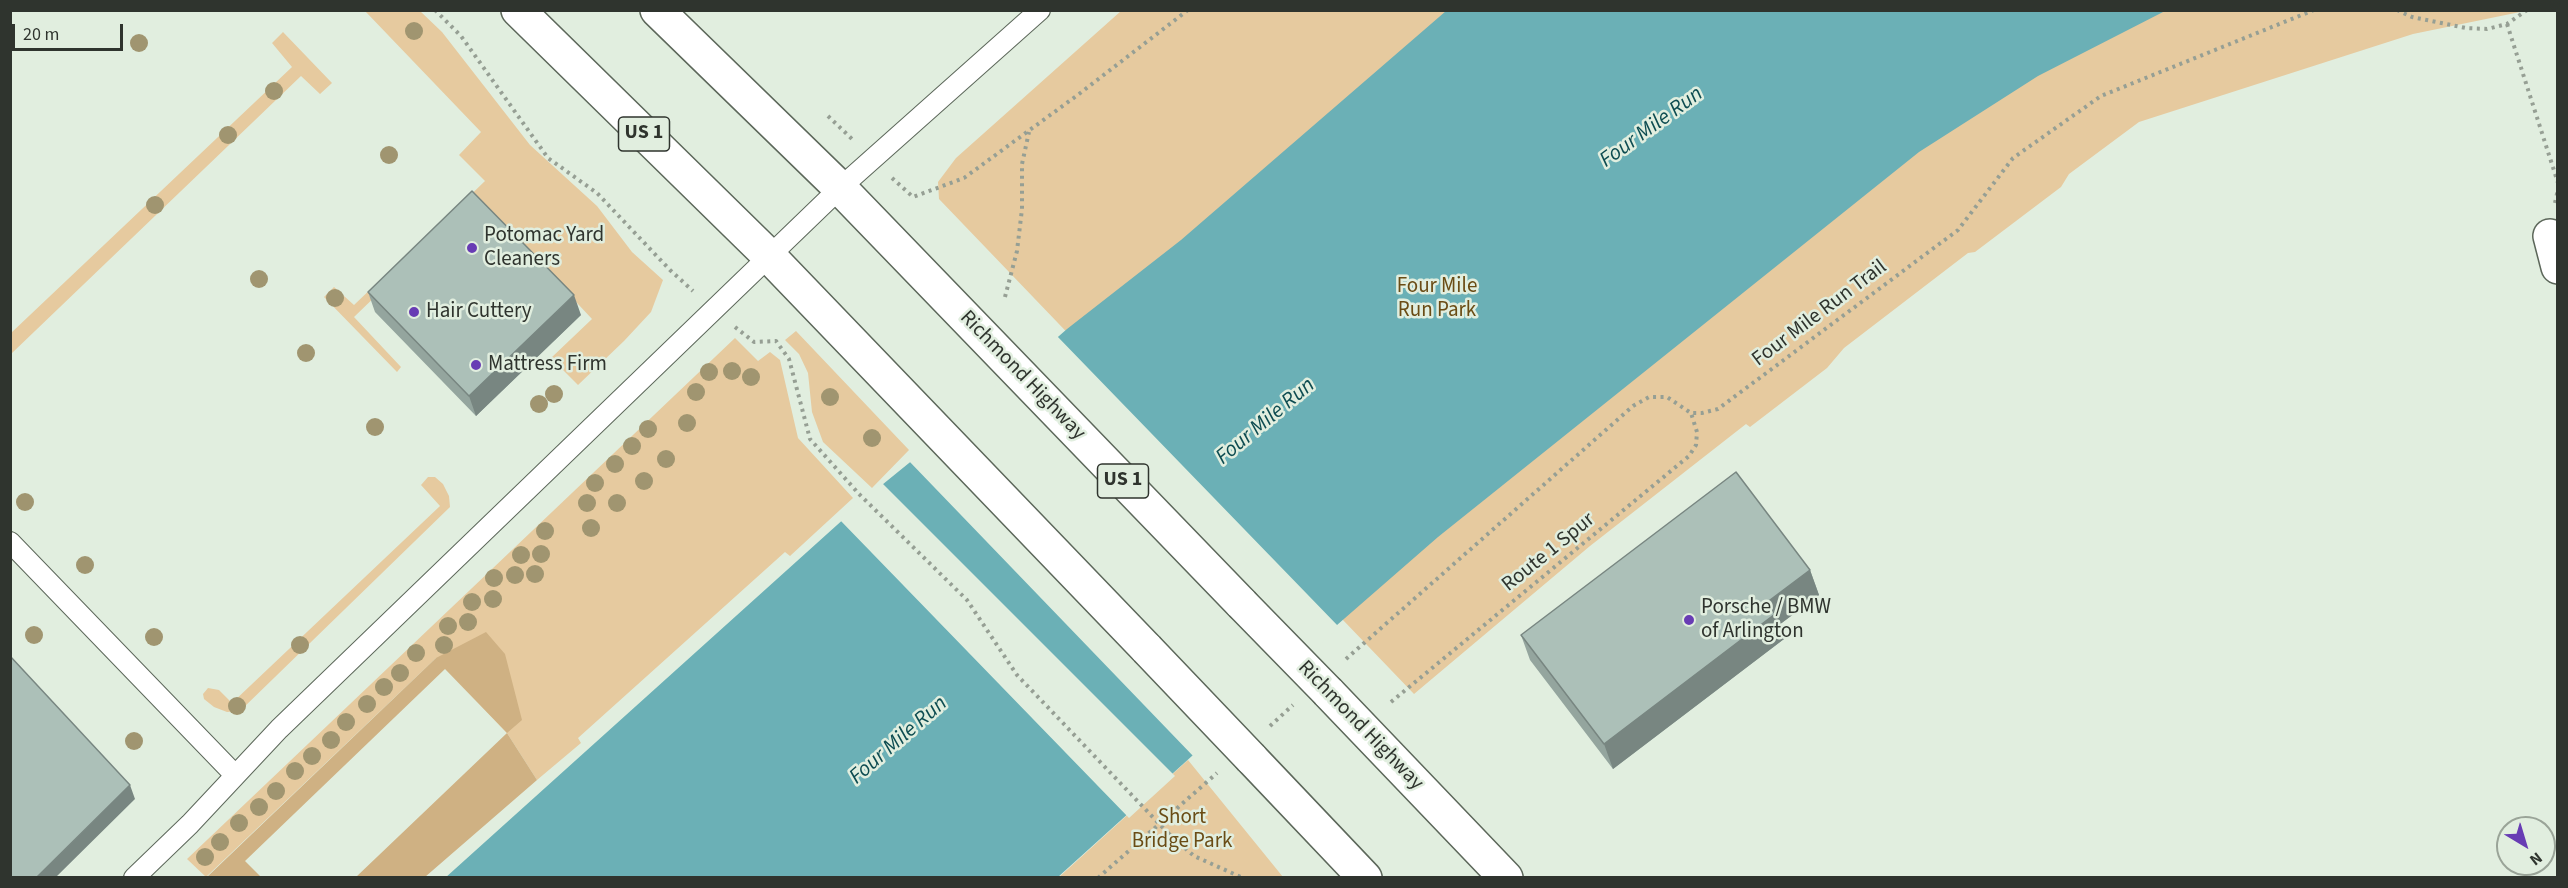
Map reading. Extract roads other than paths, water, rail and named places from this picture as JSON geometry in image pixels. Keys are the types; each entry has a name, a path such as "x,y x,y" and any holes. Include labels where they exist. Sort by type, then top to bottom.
{"highway":[{"name":"US 1","path":"518,10 770,257 1365,878"},
{"name":"Richmond Highway","path":"657,10 840,188 1506,878"}],"lane":[{"path":"134,878 190,824 279,729 840,188 1040,10"},
{"path":"10,542 235,775"}],"water":[{"name":"Four Mile Run","path":"1446,11 2165,11 2038,76 1919,152 1438,537 1058,877 445,878 877,489 978,407 1067,329 1181,240"}],"place":[{"name":"Potomac Yard Cleaners","path":"472,248"},
{"name":"Hair Cuttery","path":"414,312"},
{"name":"Mattress Firm","path":"476,365"},
{"name":"Porsche / BMW of Arlington","path":"1689,620"}],"park label":[{"name":"Four Mile Run Park","path":"1437,299"},
{"name":"Short Bridge Park","path":"1182,830"}]}
